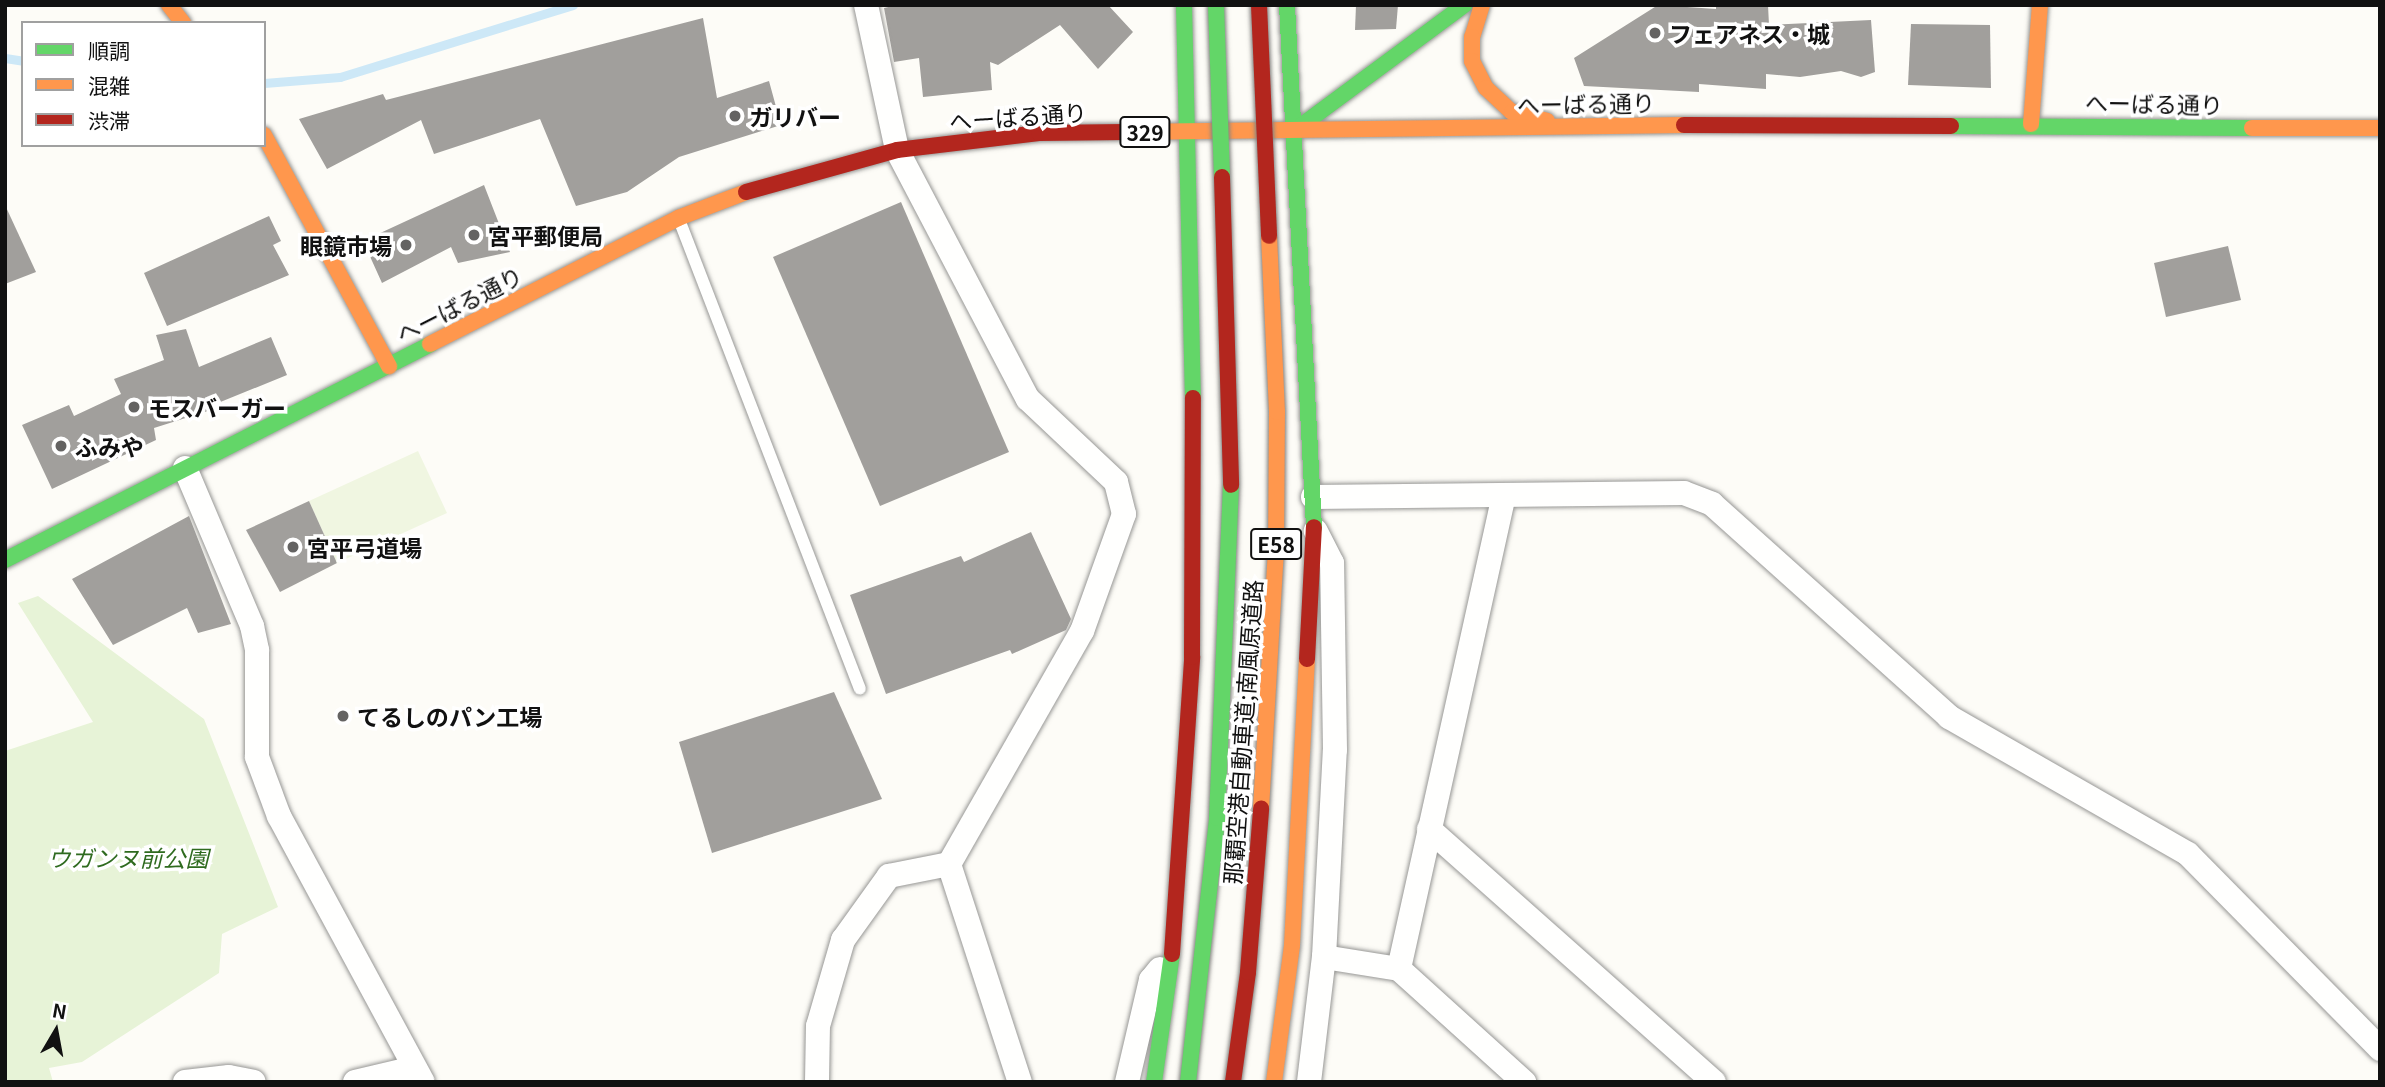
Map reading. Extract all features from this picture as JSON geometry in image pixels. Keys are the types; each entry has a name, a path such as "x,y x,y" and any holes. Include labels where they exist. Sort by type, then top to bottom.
{"main road":[{"path":"169,5 181,21"},
{"path":"1154,1082 1172,954 1192,657 1189,133 1184,5"},
{"name":"那覇空港自動車道;南風原道路","path":"1188,1082 1217,818 1231,552 1231,427 1216,5"},
{"name":"那覇空港自動車道;南風原道路","path":"1233,1082 1256,879 1276,552 1277,412 1259,5"},
{"path":"1274,1082 1292,945 1314,527 1287,5"},
{"path":"1294,131 1464,5"},
{"path":"1482,5 1472,37 1472,61 1486,88 1512,112 1564,125"},
{"path":"2031,124 2040,5"},
{"name":"へーばる通り","path":"5,561 678,218 775,180 897,150 1040,133 1189,133 1564,125 2031,124 2380,128"},
{"path":"267,139 388,366"}],"street":[{"path":"866,5 897,150 1028,399 1116,482 1124,514 1082,631 949,864 1020,1082"},
{"path":"185,468 252,626 257,650 257,757 279,816 418,1075 355,1082"},
{"path":"1313,497 1684,494 1712,504 1948,718 2188,854 2380,1049"},
{"path":"1399,969 1504,495"},
{"path":"1309,1082 1324,957 1335,750 1332,563 1314,527"},
{"path":"1429,829 1714,1082"},
{"path":"817,1082 818,1027 844,940 889,876 949,864"},
{"path":"1127,1082 1150,980 1172,954"},
{"path":"1324,957 1399,969 1524,1082"},
{"path":"185,1082 229,1077 254,1082"}],"lane":[{"path":"678,218 860,689"}],"green space":[{"path":"418,451 447,513 337,563 309,501"},
{"name":"ウガンヌ前公園","path":"38,596 204,719 278,907 222,934 219,973 82,1062 49,1068 53,1082 5,1082 5,751 93,722 18,603"}],"building":[{"path":"897,5 1108,5 1133,32 1098,69 1060,25 998,65 990,62 992,90 923,97 919,58 894,62 884,8"},
{"path":"1356,5 1398,5 1396,29 1355,30"},
{"path":"1658,5 1716,9 1716,5 1768,5 1769,25 1871,20 1875,72 1861,77 1841,71 1800,77 1766,74 1766,89 1699,84 1699,92 1584,86 1574,58"},
{"path":"703,18 717,98 769,81 781,125 679,157 627,192 576,206 540,119 434,154 421,120 327,169 299,119 383,94 386,100"},
{"path":"1911,24 1990,25 1991,88 1908,85"},
{"path":"484,185 510,252 458,263 451,247 382,283 363,241"},
{"path":"901,202 1009,452 880,506 773,257"},
{"path":"5,205 36,272 5,284"},
{"path":"269,216 281,241 273,245 289,275 167,326 144,273"},
{"path":"2228,246 2241,300 2166,317 2154,263"},
{"path":"186,329 199,367 271,337 287,375 213,405 214,409 154,428 156,440 52,489 22,425 69,405 74,416 121,394 114,379 164,360 156,335"},
{"name":"宮平弓道場","path":"309,501 337,563 280,592 246,530"},
{"path":"189,516 231,624 198,633 187,608 113,645 72,579"},
{"path":"1031,532 1071,619 1066,630 1012,654 1010,650 886,694 850,595 961,556 964,562"},
{"path":"834,692 882,799 712,853 679,742"}],"waterway":[{"path":"266,83 340,77 573,5"},
{"path":"5,58 21,61"}],"traffic: fast":[{"path":"1184,5 1193,398"},
{"path":"1216,5 1222,177"},
{"path":"1287,5 1314,527"},
{"path":"1294,131 1464,5"},
{"path":"1951,126 2252,128"},
{"path":"5,560 430,344"},
{"path":"1188,1082 1217,818 1231,485"},
{"path":"1154,1082 1172,954"}],"traffic: slow":[{"path":"169,5 181,21"},
{"path":"1482,5 1472,37 1472,61 1486,88 1512,112 1547,121"},
{"path":"2031,124 2040,5"},
{"path":"1127,132 1684,125"},
{"path":"2252,128 2380,128"},
{"path":"266,139 389,366"},
{"path":"430,344 678,218 746,192"},
{"path":"1261,809 1276,552 1277,412 1269,236"},
{"path":"1274,1082 1292,945 1307,659"}],"traffic: jam":[{"path":"1259,5 1269,236"},
{"path":"1684,125 1951,126"},
{"path":"746,192 897,150 1039,133 1127,132"},
{"path":"1222,177 1231,485"},
{"path":"1172,954 1192,657 1193,398"},
{"path":"1307,659 1314,527"},
{"path":"1233,1082 1248,972 1261,809"}],"place":[{"name":"フェアネス・城","path":"1655,33"},
{"name":"ガリバー","path":"735,116"},
{"name":"宮平郵便局","path":"474,235"},
{"name":"眼鏡市場","path":"406,245"},
{"name":"モスバーガー","path":"134,407"},
{"name":"ふみや","path":"61,446"},
{"name":"宮平弓道場","path":"293,547"},
{"name":"てるしのパン工場","path":"343,716"}]}
